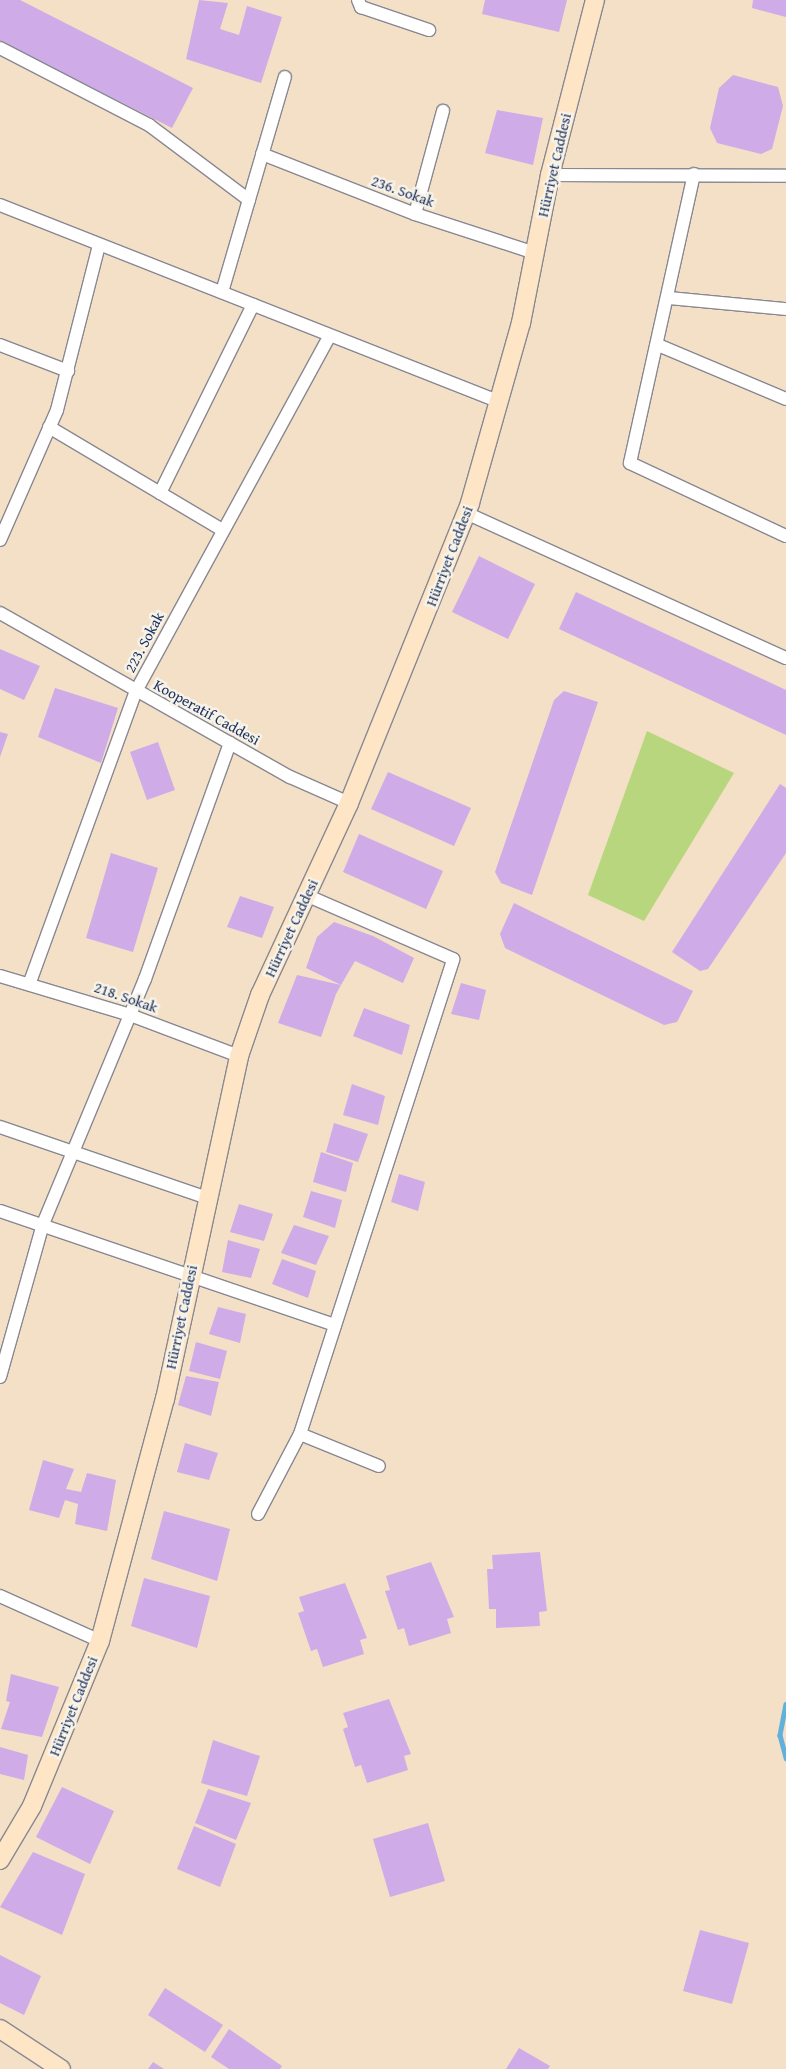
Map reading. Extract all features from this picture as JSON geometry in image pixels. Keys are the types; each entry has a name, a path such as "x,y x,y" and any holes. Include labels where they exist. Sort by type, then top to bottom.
{"street":[{"path":"358,0 361,7 429,30"},
{"name":"Hürriyet Caddesi","path":"0,1860 32,1806 100,1641 165,1399 189,1277 239,1056 260,995 349,803 466,513 500,402 535,253 550,175 595,0"},
{"path":"0,48 149,125 249,200"},
{"path":"222,292 285,76"},
{"path":"415,214 443,111"},
{"name":"236. Sokak","path":"262,154 415,214 535,253"},
{"path":"550,175 694,174 786,176"},
{"path":"694,174 669,298 630,463 786,536"},
{"path":"0,205 222,292 329,337 500,402"},
{"path":"0,540 49,427 68,371 99,245"},
{"path":"669,298 786,309"},
{"path":"160,492 253,305"},
{"name":"223. Sokak","path":"30,982 136,691 221,529 329,337"},
{"path":"658,344 786,399"},
{"path":"0,345 68,371"},
{"path":"49,427 221,529"},
{"path":"466,513 786,658"},
{"name":"Kooperatif Caddesi","path":"0,613 290,777 349,803"},
{"path":"0,1377 43,1224 130,1015 230,743"},
{"path":"258,1514 300,1434 453,959 306,894"},
{"name":"218. Sokak","path":"0,976 30,982 130,1015 239,1056"},
{"path":"0,1127 207,1198"},
{"path":"0,1211 43,1224 189,1277 335,1326"},
{"path":"300,1434 378,1466"},
{"path":"0,1596 100,1641"},
{"path":"0,2029 61,2069"}],"green space":[{"path":"647,731 734,773 644,921 588,895"}],"building":[{"path":"0,0 20,0 193,88 172,128 0,41"},
{"path":"199,0 228,3 220,29 239,35 247,6 282,17 261,83 186,59"},
{"path":"485,0 567,0 559,32 482,14"},
{"path":"753,0 786,0 786,17 752,8"},
{"path":"733,75 778,87 783,106 772,149 761,154 717,143 710,128 719,88"},
{"path":"497,110 543,118 533,165 485,153"},
{"path":"479,556 535,584 508,639 452,612"},
{"path":"576,592 786,690 786,735 559,629"},
{"path":"0,649 40,666 24,700 0,689"},
{"path":"55,688 118,708 101,763 38,737"},
{"path":"564,691 598,702 532,895 501,883 495,872 554,700"},
{"path":"0,732 8,734 0,757"},
{"path":"158,742 175,790 147,800 130,752"},
{"path":"388,772 471,808 454,846 371,809"},
{"path":"780,784 786,788 786,853 708,969 700,971 672,952"},
{"path":"359,834 443,871 426,909 343,872"},
{"path":"111,853 158,868 133,952 86,938"},
{"path":"240,896 274,907 262,938 227,927"},
{"path":"514,903 693,991 677,1022 664,1025 505,948 500,934"},
{"path":"334,922 373,936 414,958 403,983 355,961 341,985 306,968 317,937"},
{"path":"297,975 341,985 321,1037 278,1023"},
{"path":"461,983 486,990 479,1020 451,1014"},
{"path":"364,1008 410,1025 402,1055 353,1036"},
{"path":"352,1084 385,1096 378,1125 343,1115"},
{"path":"334,1123 368,1134 358,1162 326,1152"},
{"path":"321,1152 353,1163 346,1192 313,1182"},
{"path":"399,1174 425,1182 418,1211 391,1202"},
{"path":"311,1191 342,1200 335,1228 303,1217"},
{"path":"239,1204 273,1214 264,1241 230,1232"},
{"path":"294,1225 329,1236 316,1265 281,1253"},
{"path":"228,1240 260,1249 251,1278 222,1272"},
{"path":"282,1259 316,1271 308,1298 272,1284"},
{"path":"218,1307 246,1314 240,1343 209,1334"},
{"path":"196,1342 227,1351 220,1379 189,1371"},
{"path":"186,1376 219,1382 211,1416 178,1405"},
{"path":"185,1443 218,1453 209,1480 177,1472"},
{"path":"43,1460 74,1469 66,1489 81,1492 87,1473 116,1480 107,1531 75,1524 78,1504 65,1500 59,1518 29,1510"},
{"path":"164,1511 230,1529 217,1581 151,1559"},
{"path":"540,1552 547,1611 539,1612 540,1626 496,1628 496,1609 489,1609 487,1569 493,1569 492,1555"},
{"path":"431,1562 454,1617 447,1619 451,1633 409,1646 404,1628 398,1630 385,1591 390,1590 386,1576"},
{"path":"144,1578 210,1596 197,1648 131,1626"},
{"path":"345,1583 367,1638 360,1640 364,1654 323,1667 317,1649 311,1651 298,1613 304,1611 299,1597"},
{"path":"11,1674 59,1687 42,1737 1,1729 10,1702 6,1701"},
{"path":"389,1699 411,1754 404,1756 408,1770 367,1783 361,1765 355,1767 343,1729 348,1727 343,1713"},
{"path":"213,1740 260,1756 247,1796 201,1783"},
{"path":"0,1747 28,1755 24,1780 0,1774"},
{"path":"62,1787 114,1811 90,1864 36,1837"},
{"path":"208,1789 251,1803 236,1840 195,1823"},
{"path":"428,1823 445,1881 390,1897 373,1839"},
{"path":"194,1826 236,1844 220,1887 177,1869"},
{"path":"33,1852 85,1874 62,1935 0,1907"},
{"path":"700,1930 749,1943 732,2004 683,1991"},
{"path":"0,1955 41,1976 24,2015 0,2003"},
{"path":"165,1988 223,2025 205,2052 148,2015"},
{"path":"229,2029 282,2066 280,2069 229,2069 211,2057"},
{"path":"519,2048 550,2066 548,2069 506,2069"},
{"path":"153,2062 164,2069 148,2069"}],"waterway":[{"path":"786,1704 780,1735 786,1758"}]}
